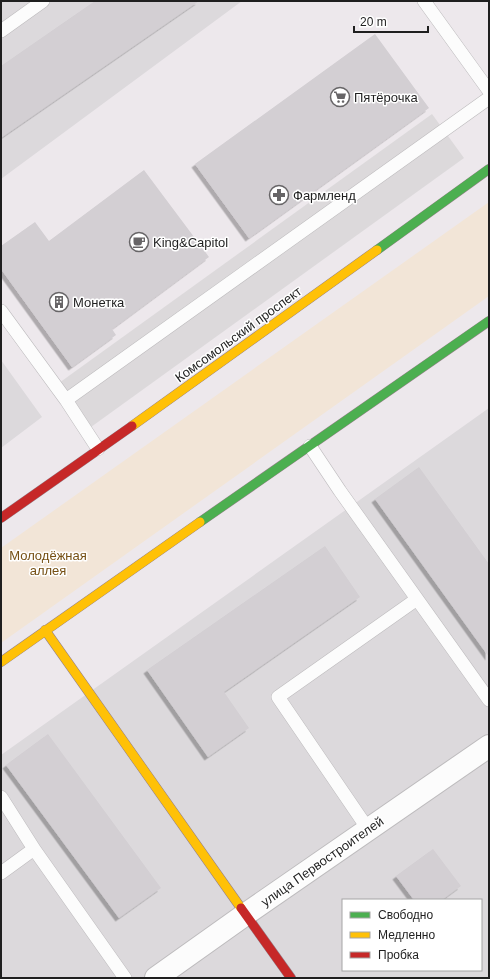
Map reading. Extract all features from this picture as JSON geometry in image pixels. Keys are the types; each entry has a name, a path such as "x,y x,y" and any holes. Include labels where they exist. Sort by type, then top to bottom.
{"main road":[{"name":"Комсомольский проспект","path":"1,518 489,169"},
{"path":"1,662 489,321"},
{"path":"45,630 291,978"}],"street":[{"name":"улица Первостроителей","path":"156,978 489,746"}],"lane":[{"path":"1,31 43,1"},
{"path":"424,1 489,91"},
{"path":"66,400 489,98"},
{"path":"1,311 66,400 98,449"},
{"path":"310,446 340,491 489,700"},
{"path":"368,829 278,697 417,599"},
{"path":"1,797 34,849 125,978"},
{"path":"1,873 34,849"}],"shaded area":[{"path":"1,1 242,1 1,179"},
{"path":"432,114 464,158 91,427 59,383"},
{"path":"1,360 42,417 1,448"},
{"path":"489,408 489,978 1,978 1,755"}],"green space":[{"name":"Молодёжная аллея","path":"489,202 489,296 1,643 1,548"}],"building":[{"path":"95,1 199,1 1,138 1,66"},
{"path":"375,34 429,108 249,238 195,164"},
{"path":"144,170 209,257 112,329 116,335 72,367 1,269 1,246 35,222 49,241"},
{"path":"419,467 489,564 489,657 375,499"},
{"path":"325,546 360,597 224,692 249,728 208,757 147,670"},
{"path":"48,734 161,888 119,918 6,765"},
{"path":"433,849 461,886 443,899 413,899 396,876"}],"traffic: fast":[{"path":"377,250 489,169"},
{"path":"200,522 489,321"}],"traffic: slow":[{"path":"132,426 377,250"},
{"path":"1,662 200,522"},
{"path":"45,630 241,908"}],"traffic: jam":[{"path":"1,518 132,426"},
{"path":"241,908 291,978"}],"place":[{"name":"Пятёрочка","path":"340,97"},
{"name":"Фармленд","path":"279,195"},
{"name":"King&Capitol","path":"139,242"},
{"name":"Монетка","path":"59,302"}]}
